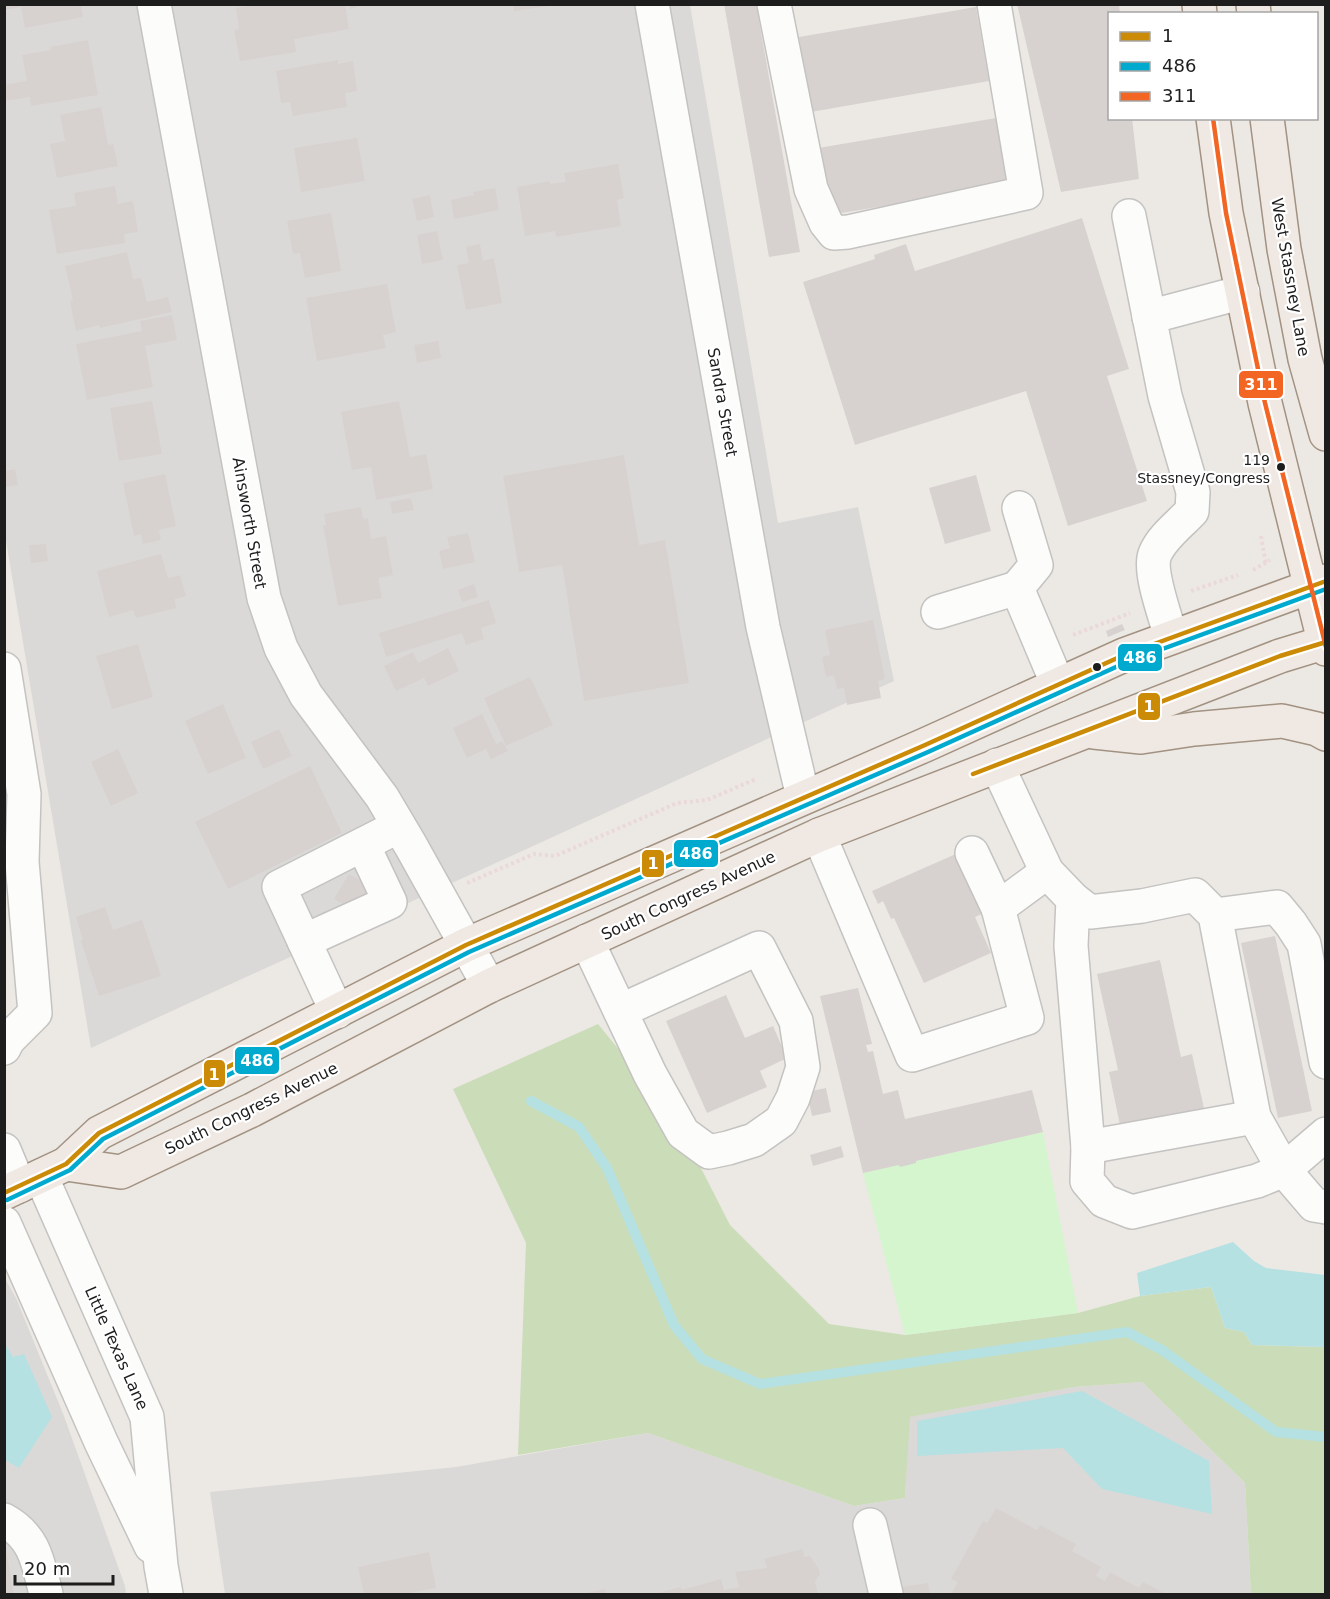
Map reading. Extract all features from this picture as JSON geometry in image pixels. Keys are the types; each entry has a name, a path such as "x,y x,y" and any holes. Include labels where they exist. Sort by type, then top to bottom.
{"main road":[{"path":"1213,120 1226,213 1265,403 1318,584 1325,644"},
{"name":"West Stassney Lane","path":"1267,120 1284,249 1305,358 1326,434"},
{"path":"33,1180 99,1133 466,945 1171,637 1318,584"},
{"name":"South Congress Avenue","path":"33,1180 121,1172 252,1110 489,986 819,835 1280,656 1325,644"},
{"path":"1089,731 1141,737 1194,729 1282,721 1317,729 1326,734"}],"street":[{"name":"Ainsworth Street","path":"154,4 264,598 281,648 306,696 382,797 489,986"},
{"name":"Sandra Street","path":"652,4 763,627 803,797"},
{"path":"774,4 811,189 826,223 834,233 848,232 1026,193 994,4"},
{"path":"1129,216 1165,396 1193,492 1192,511 1161,543 1153,556 1157,591 1171,637"},
{"path":"1149,317 1242,292"},
{"path":"938,612 1017,588 1036,565 1019,508"},
{"path":"1017,588 1058,685"},
{"path":"4,669 24,794 14,874 35,1013 8,1040 4,1048"},
{"path":"997,765 1047,872 1073,899 1090,912 1142,906 1195,895 1215,915 1254,1118 1284,1170 1314,1205 1326,1207"},
{"path":"337,1012 279,886 399,826"},
{"path":"819,835 912,1055 1027,1018 998,908 972,853"},
{"path":"304,941 390,902 363,845"},
{"path":"998,908 1047,872"},
{"path":"1073,899 1071,946 1088,1147 1087,1181 1104,1201 1132,1212 1257,1181 1284,1170 1326,1134"},
{"path":"1215,915 1277,907 1291,924 1304,944 1326,1062"},
{"path":"587,941 620,1011 650,1074 683,1133 709,1152 754,1140 781,1121 793,1098 803,1067 796,1021 759,948 620,1011"},
{"path":"1088,1147 1254,1118"},
{"name":"Little Texas Lane","path":"4,1150 33,1180 147,1417 163,1580"},
{"name":"Little Texas Lane","path":"4,1223 163,1580"},
{"path":"4,1520 16,1526 29,1540 38,1560 46,1594"},
{"path":"870,1525 886,1594"}],"path":[{"path":"464,884 534,854 555,856 677,803 707,800 761,777"}],"shaded area":[{"path":"4,5 690,5 778,523 858,507 894,681 91,1048 5,535"},
{"path":"4,1277 16,1298 64,1416 126,1594 5,1594"},
{"path":"1142,1382 1245,1483 1251,1594 225,1594 210,1492 456,1467 648,1433 854,1506 905,1498 909,1417 1074,1387"}],"green space":[{"path":"598,1024 677,1121 730,1225 829,1324 905,1335 1078,1313 1140,1296 1211,1287 1225,1328 1244,1332 1252,1345 1325,1347 1325,1594 1251,1594 1245,1483 1142,1382 1074,1387 910,1417 905,1498 854,1506 648,1433 518,1455 526,1243 453,1089"},
{"path":"1043,1132 1078,1313 905,1335 863,1173"}],"water":[{"path":"1233,1242 1254,1261 1266,1268 1325,1275 1325,1347 1252,1345 1244,1332 1225,1328 1211,1287 1140,1296 1137,1273"},
{"path":"4,1342 13,1357 24,1354 52,1417 19,1468 5,1460"},
{"path":"1082,1391 1209,1461 1212,1514 1102,1489 1063,1448 917,1456 917,1421"}],"building":[{"path":"4,4 81,4 83,17 25,28 21,7 4,10"},
{"path":"255,4 345,4 349,29 294,39 296,52 240,61 234,30 239,29 236,8"},
{"path":"349,4 364,4 364,5 350,9"},
{"path":"513,4 550,4 550,6 514,11"},
{"path":"724,4 756,4 800,252 769,257"},
{"path":"1017,4 1119,4 1120,12 1108,12 1108,120 1132,120 1139,179 1061,192"},
{"path":"976,7 989,81 811,112 799,37"},
{"path":"88,40 98,95 31,106 30,97 4,101 4,85 27,81 22,55"},
{"path":"338,60 338,64 353,61 357,91 345,93 347,107 293,116 290,102 281,103 276,71"},
{"path":"101,107 108,145 113,144 118,166 57,178 50,144 65,141 60,115"},
{"path":"996,118 1007,186 829,215 818,148"},
{"path":"357,138 365,181 301,192 294,148"},
{"path":"618,164 624,198 617,200 621,226 556,237 555,231 525,236 517,187 550,181 550,184 566,182 564,173"},
{"path":"115,186 118,204 133,201 138,232 124,234 125,243 57,254 49,210 76,206 74,193"},
{"path":"495,188 499,210 454,219 451,200 474,195 473,192"},
{"path":"430,195 434,217 417,221 412,199"},
{"path":"331,213 341,271 305,278 300,253 293,254 287,221"},
{"path":"1082,218 1129,369 1107,376 1147,501 1068,526 1026,391 855,445 803,282 875,259 874,255 906,244 915,271"},
{"path":"437,231 443,260 422,264 417,235"},
{"path":"480,244 483,261 494,258 502,303 466,310 457,265 469,263 466,247"},
{"path":"127,252 133,279 141,278 147,302 168,297 172,312 76,331 70,301 73,300 65,266"},
{"path":"387,284 396,332 383,335 386,348 317,361 306,298"},
{"path":"172,315 177,340 145,346 153,387 87,400 76,344 142,331 140,321"},
{"path":"438,341 441,358 417,363 414,345"},
{"path":"152,401 162,454 119,461 110,408"},
{"path":"399,401 410,457 426,454 433,489 376,500 371,467 352,470 341,412"},
{"path":"624,455 639,545 665,540 689,683 584,701 562,565 519,572 503,476"},
{"path":"15,469 18,485 5,487 4,471"},
{"path":"165,474 176,526 159,530 161,540 143,544 141,534 134,536 123,483"},
{"path":"976,475 991,531 945,544 929,488"},
{"path":"411,498 414,510 392,514 390,502"},
{"path":"361,507 363,519 368,518 371,539 386,536 393,575 378,578 382,598 338,606 323,525 326,525 324,514"},
{"path":"468,533 475,562 443,569 439,551 450,548 447,537"},
{"path":"46,544 48,561 31,563 29,545"},
{"path":"161,554 168,578 180,575 186,596 175,599 176,608 136,618 133,610 109,617 97,571"},
{"path":"474,584 478,597 462,602 458,590"},
{"path":"489,600 496,623 481,628 484,639 466,645 462,633 386,657 379,633"},
{"path":"873,620 885,679 878,681 881,698 847,705 844,688 837,689 834,675 826,677 822,657 830,655 825,630"},
{"path":"1122,624 1125,630 1108,637 1106,631"},
{"path":"138,644 153,697 112,709 96,656"},
{"path":"448,648 459,671 428,686 424,678 396,691 384,666 413,652 418,663"},
{"path":"530,677 553,725 506,746 484,698"},
{"path":"223,704 246,758 208,774 185,721"},
{"path":"482,714 496,744 502,741 508,751 491,759 486,749 492,746 467,758 453,728"},
{"path":"279,729 292,756 263,769 251,742"},
{"path":"118,749 138,793 111,806 91,762"},
{"path":"310,766 342,833 228,889 195,822"},
{"path":"958,853 984,913 975,917 991,953 924,983 894,918 891,919 883,901 878,904 872,891"},
{"path":"349,874 374,889 360,914 334,899"},
{"path":"105,907 113,930 142,920 161,976 99,996 81,941 83,940 76,917"},
{"path":"1275,936 1312,1111 1278,1118 1241,943"},
{"path":"1160,960 1181,1057 1192,1054 1205,1113 1121,1130 1109,1072 1118,1070 1097,974"},
{"path":"858,988 872,1044 866,1045 868,1052 873,1051 883,1094 898,1090 905,1119 1032,1090 1043,1132 916,1161 916,1163 900,1167 899,1165 863,1173 820,996"},
{"path":"726,995 745,1038 773,1026 787,1058 760,1071 767,1087 707,1113 666,1021"},
{"path":"826,1088 831,1112 812,1116 807,1092"},
{"path":"841,1146 844,1157 813,1166 810,1155"},
{"path":"996,1508 1037,1530 1040,1525 1076,1544 1072,1551 1101,1567 1096,1576 1105,1581 1110,1572 1139,1588 1143,1582 1166,1594 951,1594 958,1582 951,1579 983,1521 987,1523"},
{"path":"803,1549 804,1557 810,1556 820,1574 815,1581 818,1594 653,1594 681,1587 682,1590 721,1579 724,1590 739,1587 735,1572 767,1568 764,1559"},
{"path":"6,1550 14,1594 5,1594"},
{"path":"429,1552 436,1588 404,1594 364,1594 358,1567"},
{"path":"928,1583 930,1594 903,1594 902,1587"},
{"path":"605,1589 606,1594 582,1594"}],"waterway":[{"path":"531,1101 579,1127 607,1168 674,1325 702,1359 760,1384 1127,1332 1162,1350 1276,1432 1326,1437"}],"transit line":[{"name":"311","path":"1213,120 1226,213 1265,403 1326,647"},
{"name":"1","path":"4,1193 66,1164 99,1133 466,945 925,745 1124,655 1326,581"},
{"name":"486","path":"7,1200 70,1170 103,1139 469,952 928,752 1127,662 1326,589"},
{"name":"1","path":"973,774 1280,656 1326,642"}],"place":[{"name":"119 Stassney/Congress","path":"1281,467"}]}
